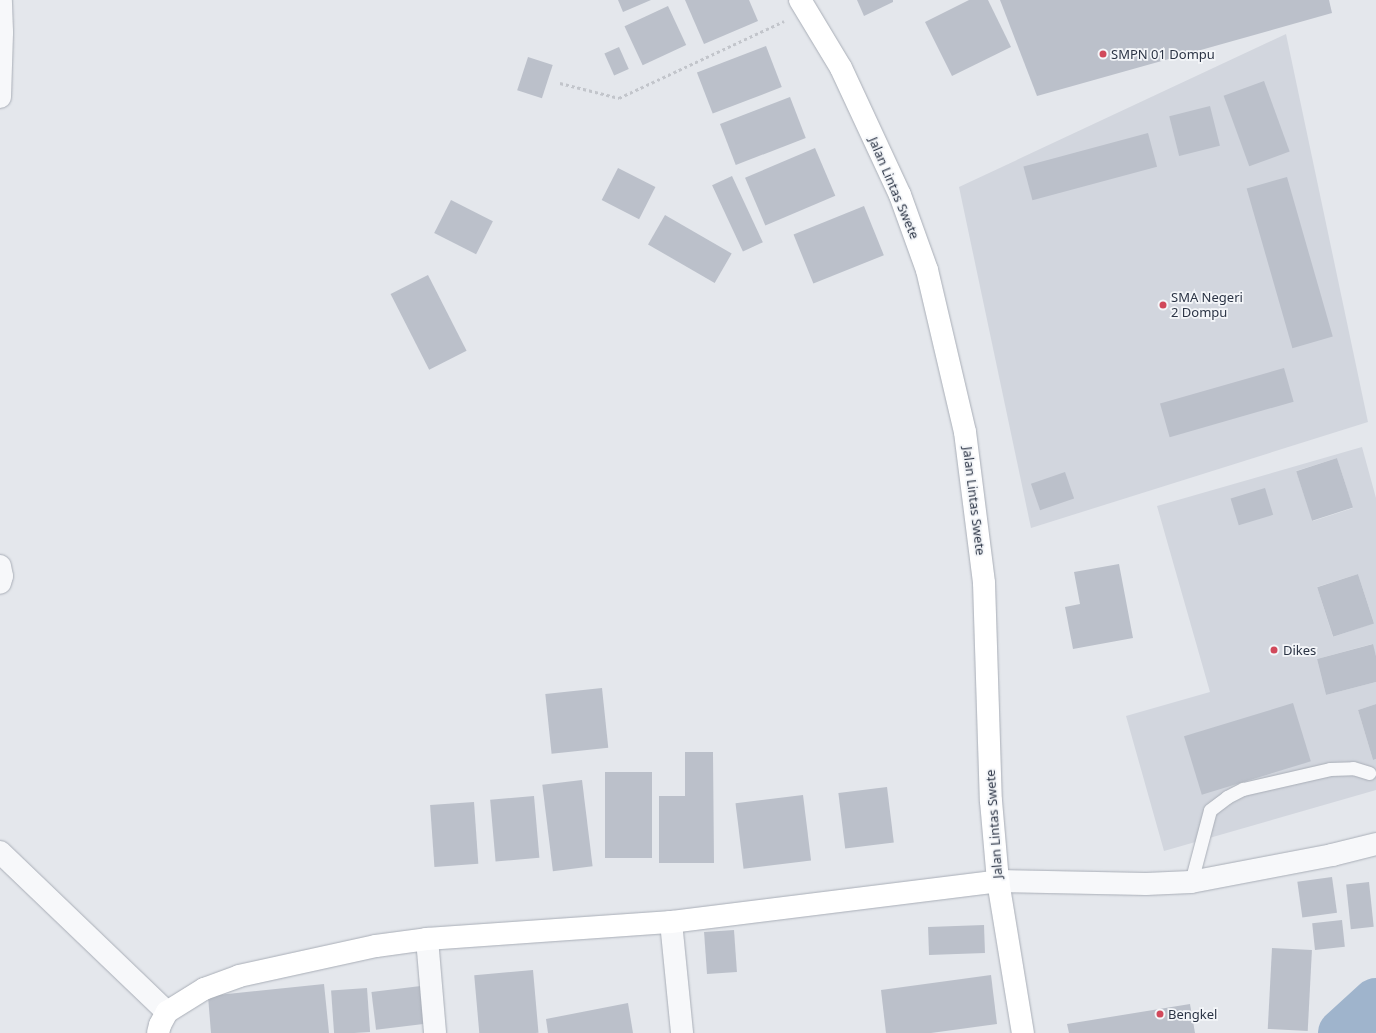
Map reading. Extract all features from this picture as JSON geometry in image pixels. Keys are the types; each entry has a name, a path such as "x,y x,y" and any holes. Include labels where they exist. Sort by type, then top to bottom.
{"main road":[{"name":"Jalan Lintas Swete","path":"803,5 841,68 900,196 927,270 965,432 984,583 991,801 998,880 1023,1033"},
{"path":"158,1033 160,1024 167,1012 204,989 239,976 376,946 427,939 671,922 998,880"}],"street":[{"path":"0,97 2,32 1,0"},
{"path":"0,566 2,576 0,583"},
{"path":"998,880 1146,884 1191,882 1332,855 1376,844"},
{"path":"0,852 167,1012"},
{"path":"671,922 682,1033"},
{"path":"427,939 435,1033"}],"lane":[{"path":"1191,882 1210,810 1227,798 1243,789 1330,769 1353,768 1369,773"}],"path":[{"path":"560,83 619,98 803,5"}],"shaded area":[{"name":"SMA Negeri 2 Dompu","path":"1286,34 1368,422 1031,528 959,187"},
{"name":"Dikes","path":"1362,447 1376,498 1376,656 1372,644 1317,659 1326,695 1376,682 1376,704 1358,710 1373,760 1376,759 1376,790 1164,851 1126,716 1210,692 1157,506","holes":["1337,458 1353,508 1313,521 1296,471","1358,574 1374,623 1333,637 1317,587"]}],"building":[{"path":"618,0 651,0 623,12"},
{"path":"685,0 749,0 758,21 704,44"},
{"path":"857,0 893,0 893,2 864,16"},
{"path":"969,0 988,0 1011,47 952,76 925,22"},
{"name":"SMPN 01 Dompu","path":"1000,0 1329,0 1332,13 1037,96"},
{"path":"668,6 686,45 643,65 624,26"},
{"path":"766,46 782,87 713,114 697,73"},
{"path":"619,47 629,69 614,75 604,54"},
{"path":"528,57 553,65 542,98 517,90"},
{"path":"1264,81 1290,151 1249,166 1224,96"},
{"path":"790,97 806,138 736,165 720,124"},
{"path":"1210,106 1220,146 1179,156 1169,116"},
{"path":"1148,133 1157,167 1032,200 1023,166"},
{"path":"815,148 835,196 765,226 745,178"},
{"path":"618,168 655,187 639,219 602,200"},
{"path":"732,176 763,242 743,251 712,185"},
{"path":"1287,177 1333,337 1292,348 1247,189"},
{"path":"451,200 493,221 476,254 434,233"},
{"path":"864,206 884,255 813,284 794,234"},
{"path":"665,215 732,253 715,283 648,244"},
{"path":"428,275 467,351 429,370 391,294"},
{"path":"1284,368 1294,402 1170,437 1160,404"},
{"path":"1337,458 1353,507 1312,521 1296,471"},
{"path":"1065,472 1074,498 1040,510 1031,484"},
{"path":"1265,488 1273,515 1239,525 1231,499"},
{"path":"1119,564 1133,638 1073,649 1065,607 1080,604 1074,572"},
{"path":"1358,574 1374,623 1333,637 1317,587"},
{"path":"1373,644 1376,656 1376,682 1326,695 1317,659"},
{"path":"602,688 608,748 552,754 545,694"},
{"path":"1293,703 1311,761 1202,795 1184,736"},
{"path":"1376,704 1376,759 1373,760 1358,710"},
{"path":"685,752 713,752 714,863 659,863 659,796 685,796"},
{"path":"605,772 652,772 652,858 605,858"},
{"path":"582,780 593,866 553,871 542,785"},
{"path":"887,787 894,843 845,849 838,793"},
{"path":"803,795 811,861 744,869 736,803"},
{"path":"534,796 539,858 496,862 490,800"},
{"path":"474,802 478,864 434,867 430,805"},
{"path":"1332,877 1337,913 1302,918 1297,882"},
{"path":"1369,882 1374,927 1351,929 1346,884"},
{"path":"1342,920 1345,947 1315,950 1312,923"},
{"path":"984,925 985,953 929,955 928,927"},
{"path":"734,930 737,972 707,974 704,932"},
{"path":"1272,948 1312,950 1308,1031 1268,1029"},
{"path":"533,970 538,1033 479,1033 474,975"},
{"path":"991,975 997,1024 931,1033 886,1033 881,990"},
{"path":"324,984 329,1033 211,1033 208,996"},
{"path":"429,985 434,1023 376,1030 371,992"},
{"path":"367,988 370,1032 334,1033 331,991"},
{"path":"628,1003 633,1033 548,1033 546,1019"},
{"name":"Bengkel","path":"1190,1004 1195,1033 1069,1033 1067,1024"}],"waterway":[{"path":"1342,1033 1376,1002"}],"place":[{"name":"SMPN 01 Dompu","path":"1103,54"},
{"name":"SMA Negeri 2 Dompu","path":"1163,305"},
{"name":"Dikes","path":"1274,650"},
{"name":"Bengkel","path":"1160,1014"}]}
